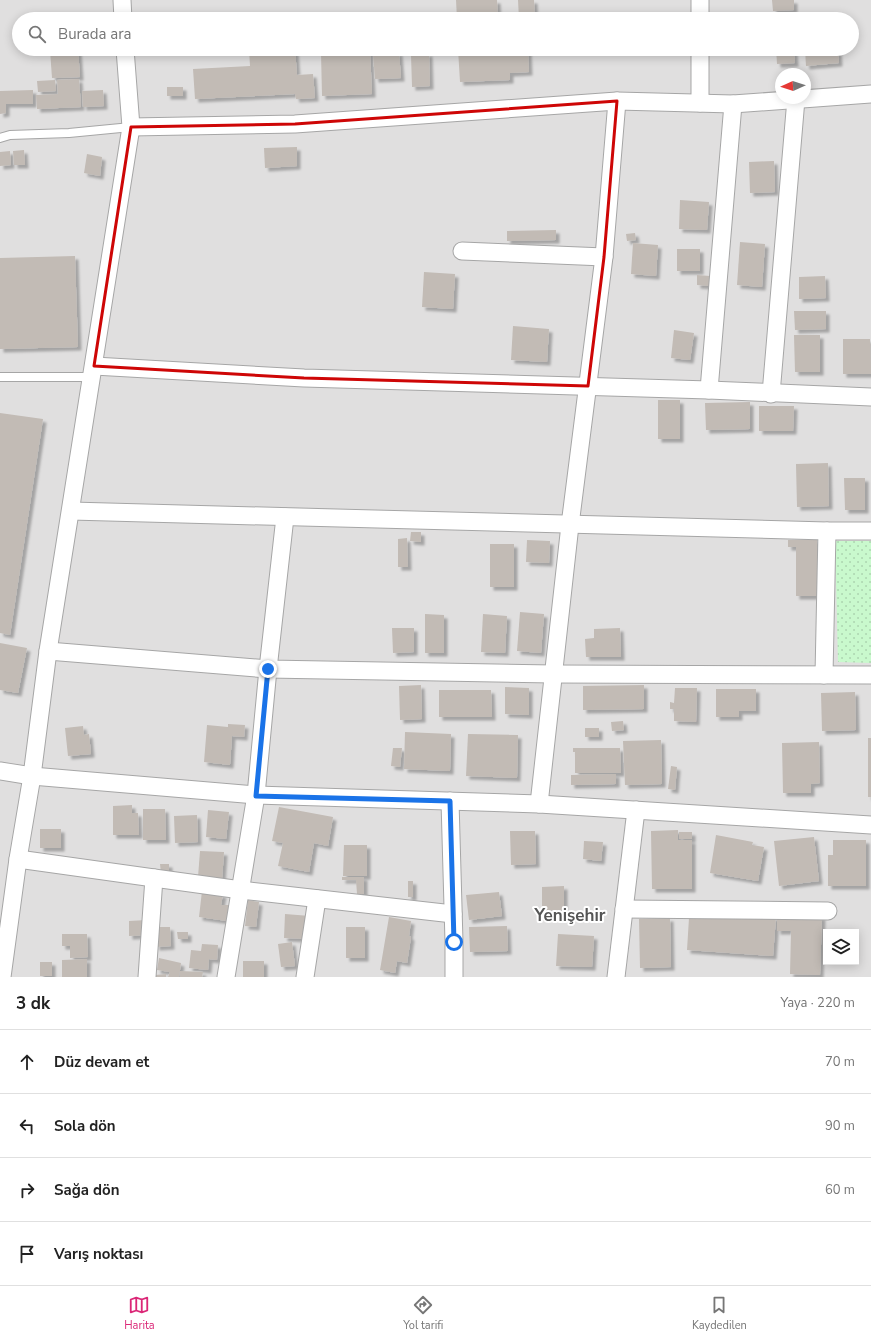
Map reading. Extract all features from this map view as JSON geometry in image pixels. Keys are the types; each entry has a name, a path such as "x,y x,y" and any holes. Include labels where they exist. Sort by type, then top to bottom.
{"street":[{"path":"122,0 123,12"},
{"path":"700,0 700,12"},
{"path":"2,977 18,859 32,776 48,651 131,127 126,56"},
{"path":"700,56 700,103"},
{"path":"811,98 871,94"},
{"path":"131,127 295,124 617,101 733,104 775,101"},
{"path":"539,804 570,525 604,257 617,101"},
{"path":"709,390 733,104"},
{"path":"772,394 796,104"},
{"path":"462,251 604,257"},
{"path":"93,372 588,386 871,397"},
{"path":"71,511 570,525 871,531"},
{"path":"226,977 256,796 285,517"},
{"path":"824,675 828,531"},
{"path":"48,651 268,669 553,674 871,675"},
{"path":"0,771 32,776 256,796 539,804 871,825"},
{"path":"450,801 454,977"},
{"path":"616,977 636,810"},
{"path":"18,859 241,890 453,914"},
{"path":"147,977 154,878"},
{"path":"305,977 317,899"},
{"path":"624,909 828,911"}],"lane":[{"path":"0,138 10,135 69,133 131,127"},
{"path":"0,377 93,372"}],"highlighted area":[{"path":"617,101 604,257 588,386 304,378 94,366 131,127 295,124"}],"shaded area":[{"path":"0,0 871,0 871,977 0,977"}],"green space":[{"path":"835,541 871,541 871,663 838,662"}],"building":[{"path":"456,0 497,0 498,12 457,12"},
{"path":"518,0 534,0 535,12 519,12"},
{"path":"772,0 794,0 794,10 773,11"},
{"path":"50,56 78,56 80,77 52,78"},
{"path":"249,56 296,56 297,75 313,74 315,98 296,99 295,94 195,99 193,69 250,66"},
{"path":"321,56 370,56 372,94 322,96"},
{"path":"373,56 399,56 401,78 375,79"},
{"path":"411,56 429,56 430,86 412,87"},
{"path":"458,56 528,56 529,72 510,73 510,80 460,82"},
{"path":"776,56 794,56 795,63 777,64"},
{"path":"805,56 838,56 839,63 806,66"},
{"path":"79,79 81,107 37,109 36,95 58,94 57,80"},
{"path":"55,80 56,91 38,92 37,81"},
{"path":"167,87 183,87 183,96 167,96"},
{"path":"33,90 33,104 6,104 6,113 0,114 0,91"},
{"path":"103,90 104,106 83,107 82,91"},
{"path":"297,147 297,166 265,168 264,148"},
{"path":"24,150 25,165 14,165 13,151"},
{"path":"10,151 11,165 0,166 0,152"},
{"path":"87,154 102,157 100,176 84,173"},
{"path":"774,161 775,192 750,193 749,162"},
{"path":"680,200 709,202 707,230 679,229"},
{"path":"556,230 556,240 507,241 507,231"},
{"path":"635,233 636,240 627,241 626,234"},
{"path":"740,242 765,244 762,287 737,285"},
{"path":"633,243 658,245 656,276 631,274"},
{"path":"677,249 700,249 700,271 677,271"},
{"path":"75,256 78,347 0,349 0,258"},
{"path":"424,272 455,274 453,309 422,307"},
{"path":"697,275 710,276 710,286 697,285"},
{"path":"825,276 826,298 799,299 799,277"},
{"path":"794,311 826,311 826,329 795,330"},
{"path":"513,326 549,329 547,362 511,360"},
{"path":"674,330 694,333 690,360 671,358"},
{"path":"794,335 820,335 820,372 795,372"},
{"path":"843,339 870,339 871,374 843,374"},
{"path":"658,400 680,400 680,439 658,439"},
{"path":"750,402 750,429 706,430 705,403"},
{"path":"759,406 794,406 793,431 759,431"},
{"path":"0,413 43,419 10,635 0,633"},
{"path":"828,463 829,506 797,507 796,464"},
{"path":"844,478 865,478 865,510 845,510"},
{"path":"411,532 421,532 421,542 410,541"},
{"path":"407,538 408,567 398,567 398,539"},
{"path":"527,540 550,541 549,563 526,562"},
{"path":"788,540 817,540 818,596 796,596 796,547 788,547"},
{"path":"490,544 514,544 514,587 490,587"},
{"path":"520,612 544,614 541,653 517,651"},
{"path":"425,614 444,615 444,653 425,653"},
{"path":"483,614 507,616 505,653 481,652"},
{"path":"392,628 414,628 414,652 393,653"},
{"path":"620,628 621,657 586,657 585,639 594,638 594,629"},
{"path":"0,643 27,648 18,693 0,690"},
{"path":"421,685 422,719 400,720 399,686"},
{"path":"644,685 644,709 583,710 583,686"},
{"path":"505,687 529,688 529,715 505,714"},
{"path":"675,688 697,688 696,722 674,721 674,709 670,709 670,702 674,703"},
{"path":"716,689 756,689 756,711 739,711 739,717 716,717"},
{"path":"439,690 491,690 492,717 439,717"},
{"path":"855,692 856,730 822,731 821,693"},
{"path":"623,721 624,730 612,731 611,722"},
{"path":"228,724 245,725 244,737 232,736 230,765 204,762 207,725 228,727"},
{"path":"83,726 84,735 89,734 91,754 68,756 65,728"},
{"path":"585,728 599,728 599,737 585,737"},
{"path":"405,732 451,734 450,771 404,769"},
{"path":"468,734 518,735 517,778 466,776"},
{"path":"868,738 871,738 871,797 868,797"},
{"path":"661,740 662,784 625,785 623,741"},
{"path":"819,742 820,783 811,784 811,793 783,793 782,743"},
{"path":"393,748 402,748 400,767 391,766"},
{"path":"573,748 620,748 621,773 575,773 575,752 573,752"},
{"path":"671,766 677,767 675,790 668,789"},
{"path":"616,774 616,784 571,785 571,775"},
{"path":"132,805 132,813 138,813 139,835 113,835 113,806"},
{"path":"279,807 333,817 328,846 314,843 309,872 278,866 283,843 272,841"},
{"path":"143,809 165,809 166,840 143,840"},
{"path":"208,810 229,812 226,839 206,837"},
{"path":"197,815 198,842 175,843 174,816"},
{"path":"40,829 61,829 61,848 40,848"},
{"path":"678,830 678,840 692,840 692,889 652,889 651,831"},
{"path":"510,831 535,831 536,864 511,865"},
{"path":"679,832 692,832 692,839 679,839"},
{"path":"716,835 753,842 752,845 764,847 758,881 710,873"},
{"path":"814,837 819,881 779,886 774,841"},
{"path":"833,840 866,840 866,886 828,886 828,855 833,855"},
{"path":"584,841 603,842 601,861 583,859"},
{"path":"344,845 367,845 367,876 343,876"},
{"path":"200,851 224,852 222,879 198,877"},
{"path":"160,864 169,864 169,873 161,873"},
{"path":"342,877 364,877 364,894 357,894 356,880 342,880"},
{"path":"408,881 413,881 413,897 408,897"},
{"path":"564,886 564,910 542,911 542,887"},
{"path":"202,891 223,894 221,905 229,905 227,921 199,917"},
{"path":"499,892 502,916 469,920 466,895"},
{"path":"248,900 259,902 256,927 245,926"},
{"path":"702,912 776,917 773,956 687,950 689,918 701,919"},
{"path":"285,914 310,916 309,939 284,938"},
{"path":"777,914 822,916 820,975 790,974 791,931 777,931"},
{"path":"389,917 411,921 409,936 411,937 407,963 397,961 395,973 380,970"},
{"path":"670,918 671,967 640,968 639,919"},
{"path":"147,920 148,935 129,936 129,921"},
{"path":"507,926 508,951 470,952 469,927"},
{"path":"156,927 170,927 171,946 156,947"},
{"path":"346,927 365,927 365,958 346,958"},
{"path":"177,932 188,932 188,939 178,939"},
{"path":"62,934 87,934 88,957 70,958 70,946 62,946"},
{"path":"558,934 594,936 592,967 556,966"},
{"path":"292,942 295,966 281,967 278,944"},
{"path":"202,944 218,945 217,960 209,959 208,970 189,968 191,950 201,951"},
{"path":"159,958 181,963 179,977 168,977 170,972 157,970"},
{"path":"87,959 87,977 62,977 62,960"},
{"path":"243,961 264,961 264,977 243,977"},
{"path":"40,962 52,962 52,976 40,976"},
{"path":"180,971 203,972 202,977 180,977"},
{"path":"166,974 166,977 156,977 155,975"}],"district":[{"name":"Yenişehir","path":"570,915"}],"route":[{"path":"268,669 256,796 450,801 454,942"}]}
